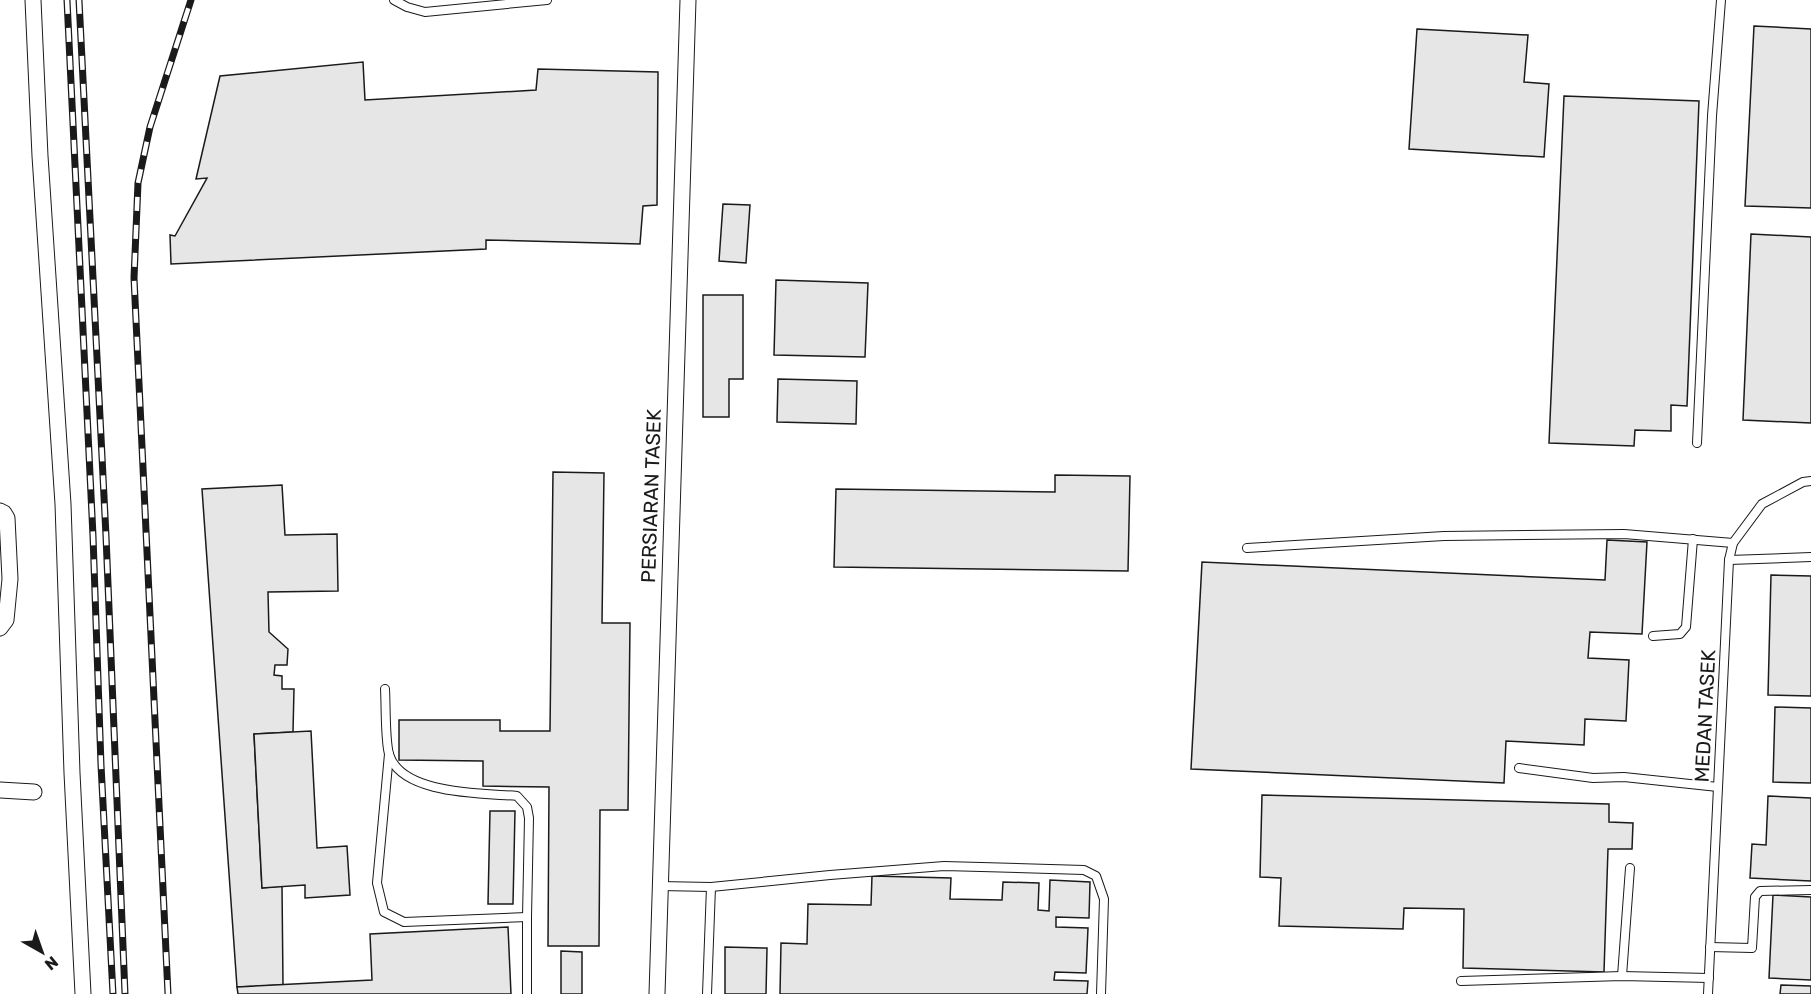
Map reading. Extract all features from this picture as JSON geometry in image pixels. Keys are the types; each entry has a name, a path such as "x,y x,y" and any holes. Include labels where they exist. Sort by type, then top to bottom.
{"street":[{"path":"33,0 40,156 63,504 83,994"},
{"name":"PERSIARAN TASEK","path":"657,994 688,0"},
{"path":"0,511 7,518 10,579 6,620 0,628"},
{"path":"0,790 34,792"}],"lane":[{"path":"394,0 407,7 425,12 546,0"},
{"path":"1697,443 1712,116 1720,0"},
{"name":"MEDAN TASEK","path":"1708,994 1729,560 1732,543 1762,504 1803,482 1811,481"},
{"path":"1247,548 1444,536 1624,534 1732,543"},
{"path":"1653,636 1680,634 1686,627 1693,539"},
{"path":"1729,560 1811,557"},
{"path":"385,689 388,754 377,883 384,912 404,922 527,917"},
{"path":"388,754 398,770 432,787 517,796 527,807 530,818 527,994"},
{"path":"1519,768 1593,778 1624,777 1718,787"},
{"path":"660,886 711,887 944,866 1084,870 1096,876 1104,899 1101,994"},
{"path":"1622,975 1630,868"},
{"path":"707,994 711,887"},
{"path":"1710,947 1752,948 1755,897 1760,891 1811,890"},
{"path":"1461,981 1622,975 1709,978"}],"building":[{"path":"1754,26 1811,29 1811,208 1745,206"},
{"path":"1417,29 1528,35 1524,82 1549,84 1544,157 1409,149"},
{"path":"363,62 365,100 536,90 538,69 658,72 657,205 643,206 640,244 486,240 486,249 171,264 170,235 175,236 207,178 196,179 220,76"},
{"path":"1564,96 1699,101 1687,406 1671,405 1671,431 1635,430 1634,446 1549,443"},
{"path":"723,204 750,205 746,263 719,261"},
{"path":"1751,234 1811,237 1811,423 1743,420"},
{"path":"776,280 868,283 865,357 774,355"},
{"path":"703,295 743,295 743,379 729,379 729,417 703,417"},
{"path":"778,379 857,381 856,424 777,422"},
{"path":"553,472 604,473 602,623 630,623 628,810 600,810 599,946 548,946 549,787 483,786 483,761 399,760 399,720 500,720 500,731 550,731"},
{"path":"1055,475 1130,476 1128,571 834,567 836,489 1055,492"},
{"path":"282,485 285,535 337,534 338,591 268,592 269,632 288,649 287,665 275,665 274,675 282,676 282,689 294,689 293,732 254,734 262,888 282,886 283,985 237,987 202,489"},
{"path":"1607,540 1647,542 1642,634 1590,632 1588,658 1629,660 1626,721 1585,719 1584,745 1506,741 1504,783 1191,769 1202,562 1605,580"},
{"path":"1771,575 1811,576 1811,696 1768,695"},
{"path":"1775,707 1811,708 1811,783 1773,782"},
{"path":"311,731 317,848 347,846 350,895 305,898 305,885 262,888 254,734"},
{"path":"1262,795 1609,804 1609,822 1633,823 1632,849 1608,849 1604,972 1463,968 1464,909 1404,908 1403,929 1279,926 1281,878 1260,877"},
{"path":"1768,796 1811,798 1811,881 1750,878 1752,844 1766,845"},
{"path":"490,811 515,811 513,904 488,904"},
{"path":"872,876 951,878 950,899 1002,900 1003,882 1039,883 1038,910 1049,911 1050,880 1090,882 1089,918 1056,917 1056,927 1088,928 1086,973 1055,972 1054,980 1088,981 1087,994 780,994 781,943 807,944 808,904 871,905"},
{"path":"1773,895 1811,897 1811,980 1769,978"},
{"path":"508,927 511,994 238,994 237,987 372,980 370,934"},
{"path":"725,947 767,948 766,994 725,994"},
{"path":"561,951 582,952 582,994 561,994"},
{"path":"1781,985 1811,986 1811,994 1780,994"}],"railway":[{"path":"67,0 113,994"},
{"path":"79,0 106,536 125,994"},
{"path":"168,994 134,278 138,183 150,127 191,0"}]}
